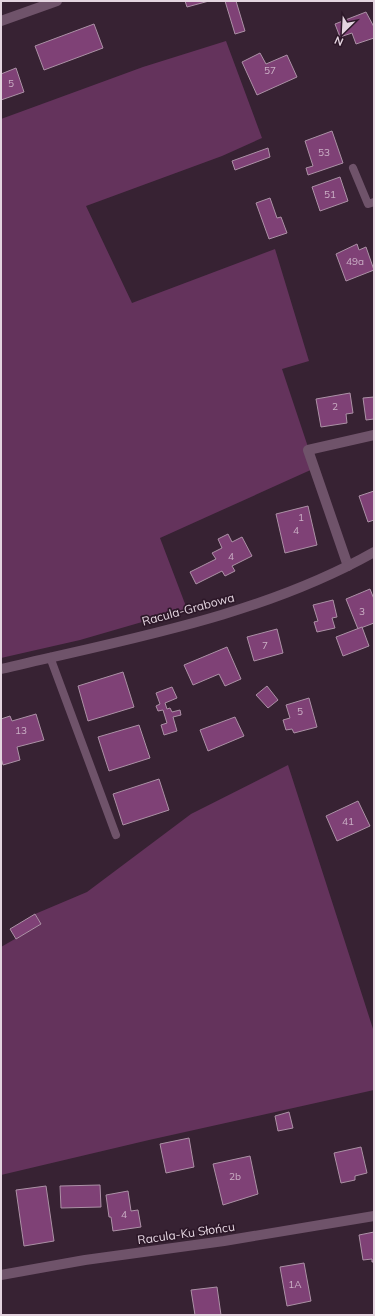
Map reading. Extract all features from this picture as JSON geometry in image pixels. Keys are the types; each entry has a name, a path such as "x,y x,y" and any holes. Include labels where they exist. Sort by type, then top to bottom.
{"street":[{"path":"1,21 57,1"},
{"path":"348,566 308,450 374,435"},
{"name":"Racula-Grabowa","path":"1,669 205,620 276,596 348,566 374,552"},
{"name":"Racula-Ku Słońcu","path":"1,1275 85,1260 224,1241 374,1216"}],"lane":[{"path":"353,168 368,204 374,202"},
{"path":"50,657 116,835"}],"shaded area":[{"path":"226,41 262,138 222,156 86,206 132,303 275,249 309,361 282,369 315,468 160,538 187,609 80,640 1,658 1,119 143,67"},
{"path":"288,765 374,1032 374,1090 149,1140 1,1175 1,947 41,924 35,914 87,892 191,814"}],"building":[{"path":"185,1 209,1 187,7"},
{"path":"225,1 236,1 245,31 235,34"},
{"path":"366,12 374,27 374,38 356,44 352,33 340,37 335,24"},
{"path":"94,24 103,48 44,70 35,46"},
{"path":"260,53 266,64 287,55 297,77 257,95 242,62"},
{"path":"16,68 24,92 1,100 1,74"},
{"path":"332,131 343,163 308,175 306,168 313,166 305,141"},
{"path":"268,148 270,157 235,170 232,161"},
{"path":"340,177 348,201 320,211 312,187"},
{"path":"270,198 277,218 281,217 287,233 269,239 256,203"},
{"path":"357,244 359,250 366,247 374,270 346,281 336,254"},
{"path":"350,393 353,413 346,414 347,423 321,427 316,399"},
{"path":"374,397 374,419 366,420 363,398"},
{"path":"374,491 374,520 368,522 359,496"},
{"path":"308,506 317,545 285,553 276,514"},
{"path":"228,534 232,542 242,537 252,556 232,566 235,571 225,576 222,571 196,584 190,572 216,559 212,553 222,548 218,539"},
{"path":"370,589 374,599 374,623 358,629 346,599"},
{"path":"333,600 337,617 332,618 335,628 317,632 314,622 318,621 313,605"},
{"path":"362,627 369,646 343,656 336,637"},
{"path":"277,629 283,653 254,661 247,637"},
{"path":"227,647 241,679 225,686 219,674 193,685 184,665"},
{"path":"123,672 134,707 88,721 78,686"},
{"path":"267,686 278,700 268,708 256,695"},
{"path":"172,687 177,698 165,703 167,709 170,708 172,712 180,710 181,715 173,717 177,731 164,735 161,725 167,723 163,710 158,711 156,706 160,704 156,693"},
{"path":"309,698 317,727 294,733 292,729 286,730 283,720 290,718 286,705"},
{"path":"36,714 44,740 17,747 20,760 3,765 1,758 1,719 10,716 12,721"},
{"path":"235,717 244,736 208,751 200,730"},
{"path":"139,725 150,758 109,771 98,737"},
{"path":"159,779 169,810 123,825 113,794"},
{"path":"358,801 370,826 337,841 326,816"},
{"path":"35,914 41,924 16,939 10,929"},
{"path":"289,1112 293,1128 278,1131 275,1116"},
{"path":"189,1138 194,1167 166,1173 160,1144"},
{"path":"361,1147 367,1173 355,1176 355,1180 341,1183 334,1153"},
{"path":"250,1156 258,1194 223,1205 213,1164"},
{"path":"100,1185 101,1207 61,1208 60,1186"},
{"path":"46,1186 54,1241 24,1246 16,1190"},
{"path":"128,1191 131,1211 138,1210 141,1227 113,1231 111,1217 109,1217 106,1195"},
{"path":"374,1232 374,1262 372,1262 372,1259 363,1260 359,1235"},
{"path":"304,1263 311,1301 287,1306 280,1267"},
{"path":"217,1287 221,1315 195,1315 191,1290"}]}
